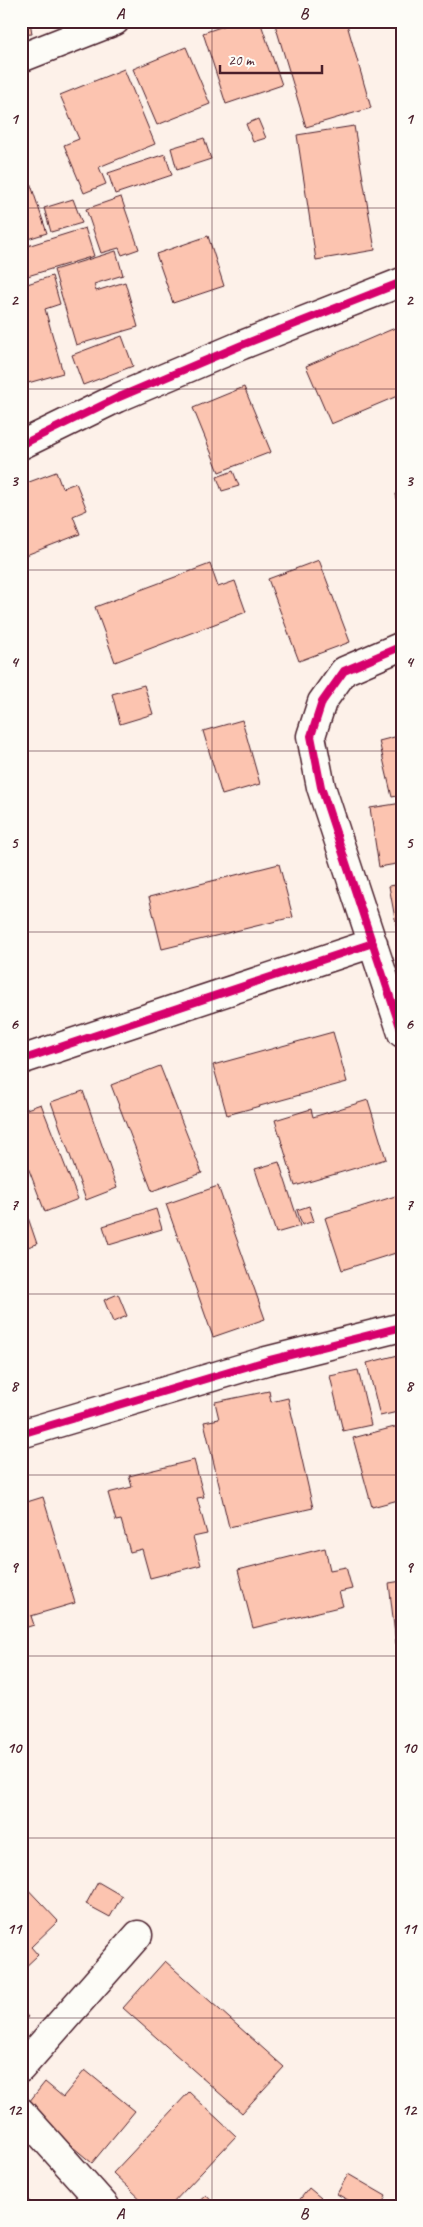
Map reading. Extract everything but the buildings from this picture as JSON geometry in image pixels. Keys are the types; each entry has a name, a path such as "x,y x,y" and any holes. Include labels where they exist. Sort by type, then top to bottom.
{"street":[{"path":"21,58 115,21"},
{"path":"21,445 126,394 251,341 402,282"},
{"path":"402,646 344,671 322,702 311,736 321,787 402,1034"},
{"path":"21,1060 373,943"},
{"path":"21,1434 266,1361 402,1327"},
{"path":"21,2068 138,1936"},
{"path":"21,2112 105,2206"}],"cycle path":[{"path":"21,445 117,398 242,345 402,282"},
{"path":"402,646 344,671 322,702 311,736 321,787 402,1033"},
{"path":"21,1060 373,943"},
{"path":"21,1434 266,1361 402,1327"}]}
